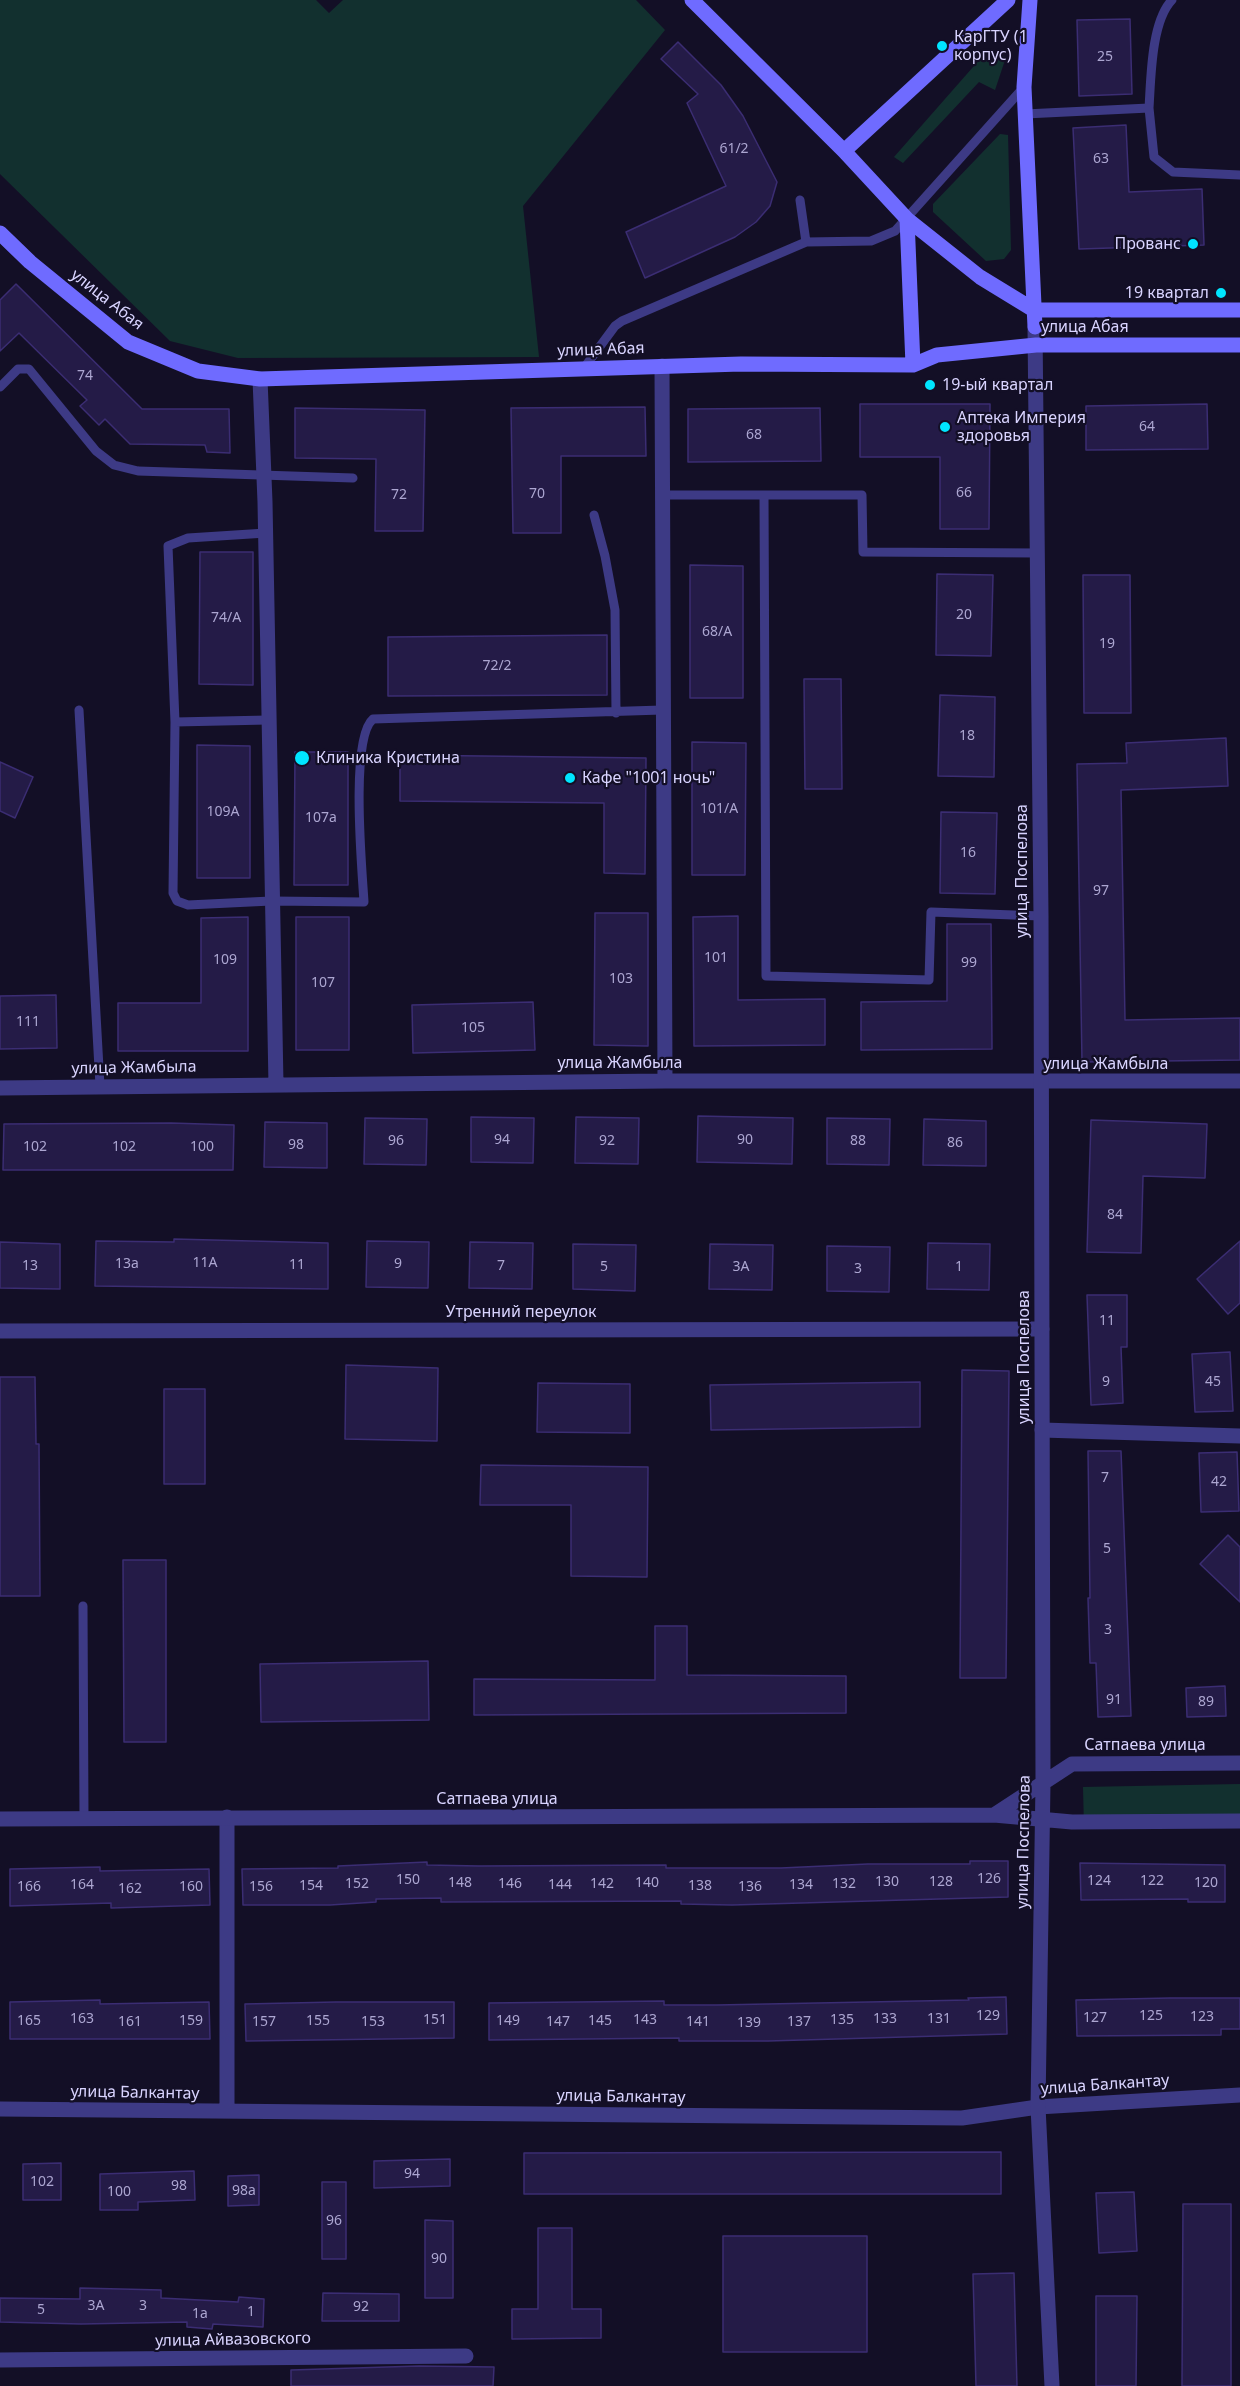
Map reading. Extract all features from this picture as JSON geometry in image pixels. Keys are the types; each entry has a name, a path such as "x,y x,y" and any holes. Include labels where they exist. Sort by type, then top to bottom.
{"main road":[{"name":"улица Абая","path":"692,0 844,152 907,219 980,277 1034,310 1240,310"},
{"path":"844,152 1008,0"},
{"name":"улица Абая","path":"1030,0 1024,87 1035,327"},
{"path":"907,219 914,365"},
{"name":"улица Абая","path":"2,238 128,342 198,370 260,379 662,366 914,365 937,355 1036,345 1240,345"}],"street":[{"name":"улица Поспелова","path":"1035,327 1041,916 1043,1783 1038,2107 1052,2386"},
{"path":"662,366 665,1081"},
{"path":"260,379 266,533 276,1084"},
{"name":"улица Жамбыла","path":"0,1088 665,1081 1040,1083 1240,1081"},
{"name":"Утренний переулок","path":"0,1331 1042,1329"},
{"path":"1042,1430 1240,1436"},
{"name":"Сатпаева улица","path":"994,1815 1072,1764 1240,1763"},
{"name":"Сатпаева улица","path":"0,1819 994,1815 1041,1820 1240,1821"},
{"path":"227,1817 227,2112"},
{"name":"улица Балкантау","path":"0,2109 962,2118 1038,2107 1240,2095"},
{"name":"улица Айвазовского","path":"0,2360 466,2356"}],"lane":[{"path":"1172,0 1164,9 1155,45 1149,108 1154,157 1173,172 1240,175"},
{"path":"584,368 615,326 622,321 806,242 870,241 889,234 907,219 1024,87"},
{"path":"1025,114 1149,108"},
{"path":"800,200 806,242"},
{"path":"0,387 18,369 29,369 96,451 114,465 138,471 264,477 353,478"},
{"path":"661,495 862,495 863,552 1038,553"},
{"path":"764,495 766,976 928,980 931,912 1041,916"},
{"path":"594,514 615,610 616,713"},
{"path":"266,533 188,538 168,546 175,722 173,893 177,901 188,904 271,901 364,902 358,796 363,736 366,724 373,719 662,710"},
{"path":"79,710 100,1086"},
{"path":"175,722 268,720"},
{"path":"83,1606 84,1819"}],"green space":[{"path":"0,0 316,0 329,13 343,0 636,0 665,30 523,206 539,357 238,358 170,341 0,174"},
{"path":"988,50 1006,57 995,90 979,82 903,163 894,157"},
{"path":"1000,134 1008,135 1011,250 1004,259 986,261 933,212 933,204"},
{"path":"1240,1784 1240,1825 1084,1827 1083,1787"}],"building":[{"path":"1130,19 1132,94 1079,96 1077,20"},
{"path":"678,42 721,85 743,116 777,182 770,206 756,222 735,237 645,278 626,232 726,186 687,103 698,94 661,59"},
{"path":"1126,125 1129,192 1202,189 1204,245 1079,249 1073,128"},
{"path":"16,284 142,409 229,409 230,453 207,452 205,445 130,444 105,419 99,425 80,406 87,400 19,333 0,351 0,300"},
{"path":"860,404 990,404 989,529 940,529 940,457 860,457"},
{"path":"1207,404 1208,449 1086,450 1086,406"},
{"path":"645,407 646,456 561,456 561,533 513,533 511,408"},
{"path":"295,408 425,410 423,531 375,531 376,459 295,458"},
{"path":"820,408 821,461 688,462 688,409"},
{"path":"200,552 253,552 253,685 199,684"},
{"path":"690,565 743,566 743,698 690,698"},
{"path":"937,574 993,575 991,656 936,655"},
{"path":"1083,575 1130,575 1131,713 1084,713"},
{"path":"607,635 607,695 388,696 388,637"},
{"path":"804,679 841,679 842,789 805,789"},
{"path":"940,695 995,697 994,777 938,776"},
{"path":"1226,738 1228,786 1121,790 1125,1020 1240,1018 1240,1060 1082,1062 1077,764 1127,763 1126,743"},
{"path":"692,742 746,743 745,875 692,875"},
{"path":"197,745 250,746 250,878 197,878"},
{"path":"295,752 348,752 348,885 294,885"},
{"path":"400,755 646,758 645,874 604,873 604,803 400,801"},
{"path":"0,762 33,777 15,818 0,811"},
{"path":"941,812 997,813 995,894 940,893"},
{"path":"595,913 648,913 648,1046 594,1045"},
{"path":"738,916 738,1000 825,999 825,1045 694,1046 693,917"},
{"path":"248,917 248,1051 118,1051 118,1003 201,1003 201,918"},
{"path":"296,917 349,917 349,1050 296,1050"},
{"path":"947,924 991,924 992,1049 861,1050 861,1002 947,1001"},
{"path":"56,995 57,1048 0,1049 0,996"},
{"path":"533,1002 535,1050 413,1053 412,1005"},
{"path":"698,1116 793,1118 792,1164 697,1162"},
{"path":"471,1117 534,1118 533,1163 471,1162"},
{"path":"576,1117 639,1118 638,1164 575,1163"},
{"path":"365,1118 427,1119 426,1165 364,1164"},
{"path":"827,1118 890,1119 889,1165 827,1164"},
{"path":"924,1119 986,1121 986,1166 923,1165"},
{"path":"1091,1120 1207,1124 1205,1178 1143,1176 1141,1253 1087,1252"},
{"path":"265,1122 327,1123 327,1168 264,1167"},
{"path":"4,1124 234,1125 233,1170 3,1170"},
{"path":"174,1239 328,1243 328,1289 95,1286 96,1241 174,1242"},
{"path":"367,1241 429,1242 428,1288 366,1287"},
{"path":"1240,1241 1240,1303 1228,1314 1197,1279"},
{"path":"0,1242 60,1244 60,1289 0,1288"},
{"path":"470,1242 533,1243 532,1289 469,1288"},
{"path":"928,1243 990,1244 989,1290 927,1289"},
{"path":"573,1244 636,1245 635,1291 573,1289"},
{"path":"710,1244 773,1245 772,1290 709,1289"},
{"path":"827,1246 890,1247 889,1292 827,1291"},
{"path":"1087,1295 1127,1295 1127,1347 1121,1347 1123,1403 1091,1405"},
{"path":"1230,1352 1233,1411 1195,1412 1192,1354"},
{"path":"346,1365 438,1368 437,1441 345,1439"},
{"path":"962,1370 1009,1371 1006,1678 960,1678"},
{"path":"0,1377 35,1377 36,1444 39,1444 40,1596 0,1596"},
{"path":"920,1382 920,1427 711,1430 710,1385"},
{"path":"538,1383 630,1384 630,1433 537,1432"},
{"path":"164,1389 205,1389 205,1484 164,1484"},
{"path":"1088,1451 1121,1451 1131,1716 1098,1717 1096,1663 1090,1663"},
{"path":"1237,1452 1239,1511 1201,1512 1199,1453"},
{"path":"481,1465 648,1467 647,1577 571,1576 571,1505 480,1505"},
{"path":"1228,1535 1240,1547 1240,1602 1200,1564"},
{"path":"123,1560 166,1560 166,1742 124,1742"},
{"path":"655,1626 687,1626 687,1675 846,1676 846,1713 474,1715 474,1679 655,1680"},
{"path":"428,1661 429,1720 261,1722 260,1664"},
{"path":"1225,1686 1226,1716 1187,1717 1186,1688"},
{"path":"970,1861 1008,1861 1008,1897 732,1905 681,1904 681,1901 441,1902 441,1898 376,1899 376,1902 330,1905 243,1905 242,1869 338,1868 338,1866 427,1862 427,1865 479,1866 666,1865 666,1868 781,1868 868,1864 970,1864"},
{"path":"1080,1863 1225,1865 1225,1902 1188,1902 1188,1899 1081,1900"},
{"path":"100,1867 100,1871 209,1869 210,1905 111,1908 111,1903 10,1906 10,1869"},
{"path":"1006,1997 1007,2034 768,2041 679,2041 679,2038 489,2040 489,2003 664,2001 664,2005 717,2005 969,2000 968,1998"},
{"path":"1240,1998 1240,2029 1221,2029 1221,2035 1077,2036 1076,2000"},
{"path":"100,2000 100,2004 209,2002 210,2039 10,2039 10,2002"},
{"path":"454,2002 454,2038 246,2041 245,2004"},
{"path":"1001,2152 1001,2194 524,2194 524,2153"},
{"path":"450,2159 450,2186 374,2188 374,2161"},
{"path":"61,2163 61,2200 23,2200 23,2164"},
{"path":"194,2171 195,2200 138,2202 138,2210 100,2210 100,2174"},
{"path":"259,2175 259,2205 228,2206 228,2176"},
{"path":"322,2182 346,2182 346,2259 322,2259"},
{"path":"1134,2192 1137,2251 1099,2253 1096,2193"},
{"path":"1183,2204 1231,2204 1231,2386 1182,2386"},
{"path":"425,2220 453,2221 453,2298 425,2298"},
{"path":"538,2228 572,2228 572,2309 601,2309 601,2338 512,2339 512,2309 538,2309"},
{"path":"723,2236 867,2236 867,2352 723,2352"},
{"path":"1014,2273 1017,2386 976,2386 973,2274"},
{"path":"80,2288 161,2290 161,2298 238,2302 239,2297 264,2299 263,2327 213,2324 212,2329 187,2327 187,2322 81,2324 0,2322 0,2298 80,2299"},
{"path":"323,2293 399,2294 399,2321 322,2321"},
{"path":"1096,2296 1137,2296 1136,2386 1096,2386"},
{"path":"419,2366 494,2367 493,2386 291,2386 291,2370"}],"place":[{"name":"КарГТУ (1 корпус)","path":"942,46"},
{"name":"Прованс","path":"1193,244"},
{"name":"19 квартал","path":"1221,293"},
{"name":"19-ый квартал","path":"930,385"},
{"name":"Аптека Империя здоровья","path":"945,427"},
{"name":"Клиника Кристина","path":"302,758"},
{"name":"Кафе \"1001 ночь\"","path":"570,778"}]}
